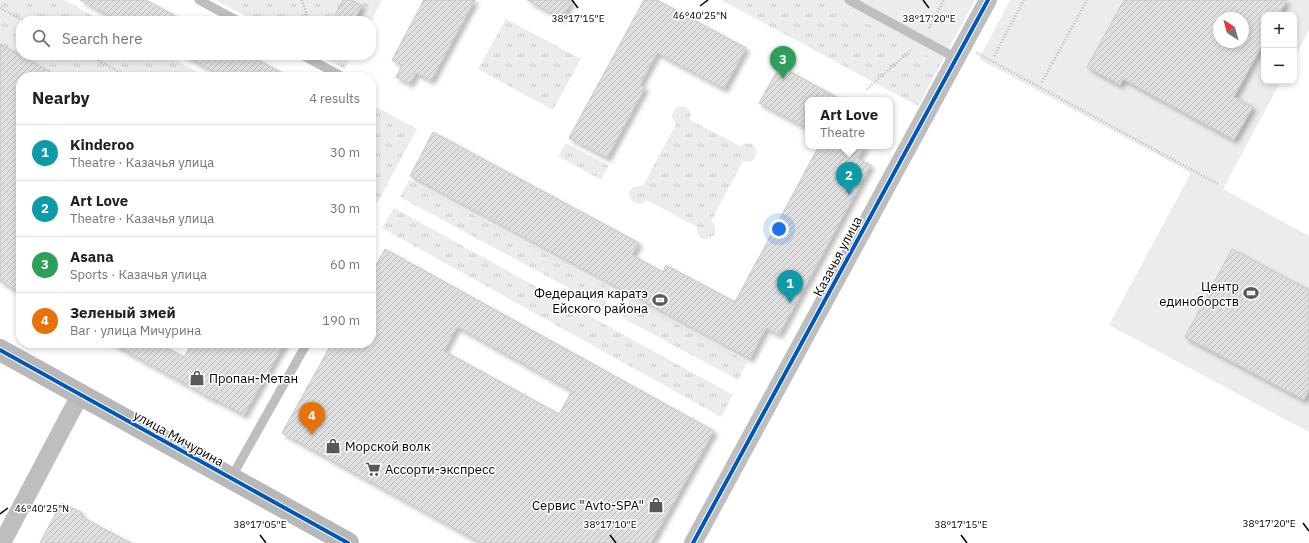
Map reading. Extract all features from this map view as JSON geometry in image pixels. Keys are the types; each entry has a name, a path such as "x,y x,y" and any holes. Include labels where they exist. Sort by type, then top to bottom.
{"street":[{"name":"Казачья улица","path":"693,543 988,0"},
{"name":"улица Мичурина","path":"0,350 348,543"},
{"path":"2,543 80,395"}],"lane":[{"path":"199,0 229,16"},
{"path":"849,0 922,40 960,52"},
{"path":"311,60 334,72"},
{"path":"231,478 303,348"}],"path":[{"path":"302,0 307,16"},
{"path":"867,89 922,40 944,0"},
{"path":"994,56 1024,0"},
{"path":"1042,82 1087,0"},
{"path":"0,8 16,17"},
{"path":"960,52 1218,184"},
{"path":"97,60 120,72"}],"green space":[{"path":"0,0 64,0 94,16 16,16 16,53 0,44"},
{"path":"216,0 382,0 374,16 246,16"},
{"path":"721,0 824,0 941,63 918,106"},
{"path":"824,0 975,0 941,63"},
{"path":"1010,0 1309,0 1309,30 1297,52 1297,12 1261,12 1261,84 1279,84 1223,189 1309,236 1309,432 1109,325 1191,173 979,59"},
{"path":"506,19 581,59 553,110 478,69"},
{"path":"29,60 175,60 198,72 50,72"},
{"path":"328,60 350,60 345,69"},
{"path":"683,106 690,111 690,120 740,146 746,143 751,144 755,147 756,151 754,159 750,161 743,161 711,221 715,227 715,232 713,236 705,239 701,238 698,234 697,227 647,200 642,204 635,203 629,194 632,188 643,186 676,124 672,118 674,111 676,108"},
{"path":"376,107 417,129 376,205"},
{"path":"566,143 609,166 601,180 558,156"},
{"path":"409,180 613,290 604,307 400,197"},
{"path":"394,208 733,395 721,417 382,228"},
{"path":"631,299 747,362 738,380 621,317"}],"building":[{"path":"80,0 146,0 176,16 110,16"},
{"path":"343,0 351,0 362,6 357,16 335,16"},
{"path":"424,0 475,0 431,81 416,73 410,84 396,77 402,65 392,60"},
{"path":"527,0 572,0 562,19"},
{"path":"644,0 657,0 746,48 724,89 657,53 640,85 645,88 607,158 569,138"},
{"path":"1124,0 1287,0 1281,12 1261,12 1261,48 1234,97 1253,107 1234,140 1123,79 1120,85 1087,67"},
{"path":"0,44 16,53 16,60 29,60 50,72 16,72 16,290 0,281"},
{"path":"192,60 258,60 281,72 215,72"},
{"path":"780,66 837,97 805,97 805,127 759,103"},
{"path":"433,132 639,243 632,255 663,272 666,265 735,302 817,149 863,149 858,159 871,165 779,335 766,328 750,359 410,176"},
{"path":"385,249 714,431 651,543 481,543 282,433 329,348 376,348 376,265","holes":["457,327 572,391 559,414 444,351"]},
{"path":"1232,249 1309,290 1309,390 1304,400 1185,337"},
{"path":"120,348 167,348 184,357 189,348 282,348 244,415"},
{"path":"61,503 81,512 82,517 131,543 40,543"}],"cycle path":[{"path":"693,543 988,0"},
{"path":"0,350 348,543"}],"place":[{"name":"Asana","path":"783,79"},
{"name":"Art Love","path":"849,195"},
{"name":"Центр единоборств","path":"1251,293"},
{"name":"Федерация каратэ Ейского района","path":"660,300"},
{"name":"Kinderoo","path":"790,303"},
{"name":"Пропан-Метан","path":"197,378"},
{"name":"Зеленый змей","path":"312,435"},
{"name":"Морской волк","path":"333,446"},
{"name":"Ассорти-экспресс","path":"373,469"},
{"name":"Сервис \"Avto-SPA\"","path":"656,505"}]}
